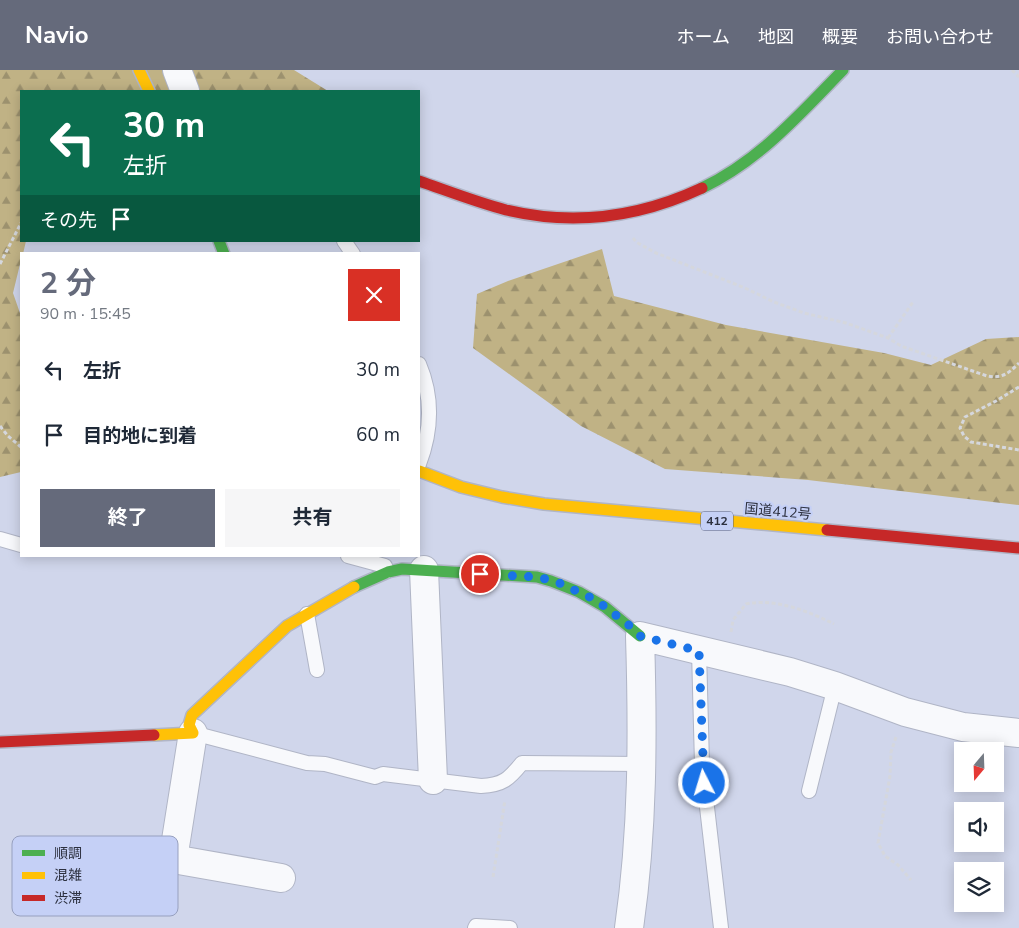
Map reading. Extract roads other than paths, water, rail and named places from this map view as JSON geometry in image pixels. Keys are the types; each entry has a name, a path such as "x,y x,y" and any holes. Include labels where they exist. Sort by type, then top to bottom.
{"main road":[{"path":"139,70 149,90"},
{"path":"420,181 516,212 545,216 610,217 652,207 719,179 746,163 769,144 842,70"},
{"name":"国道412号","path":"420,471 461,487 502,497 544,504 1019,548"},
{"path":"0,742 47,742 193,734 189,725 192,715 287,626 346,591 388,572 402,569 536,577 555,581 596,600 640,636"}],"street":[{"path":"177,70 185,90"},
{"path":"424,570 432,780"},
{"path":"629,928 640,828 642,764 640,636 790,672 905,712 963,726 1019,733"},
{"path":"177,836 193,734"},
{"path":"178,860 281,878"}],"lane":[{"path":"420,367 427,389 431,416 420,461"},
{"path":"0,539 20,544"},
{"path":"352,557 385,566 388,572"},
{"path":"307,614 317,670"},
{"path":"712,654 702,764 721,928"},
{"path":"809,791 834,686"},
{"path":"193,734 307,763 325,764 375,777 383,774 481,786 493,786 508,780 522,763 642,764"},
{"path":"476,928 476,926 510,928"}]}
